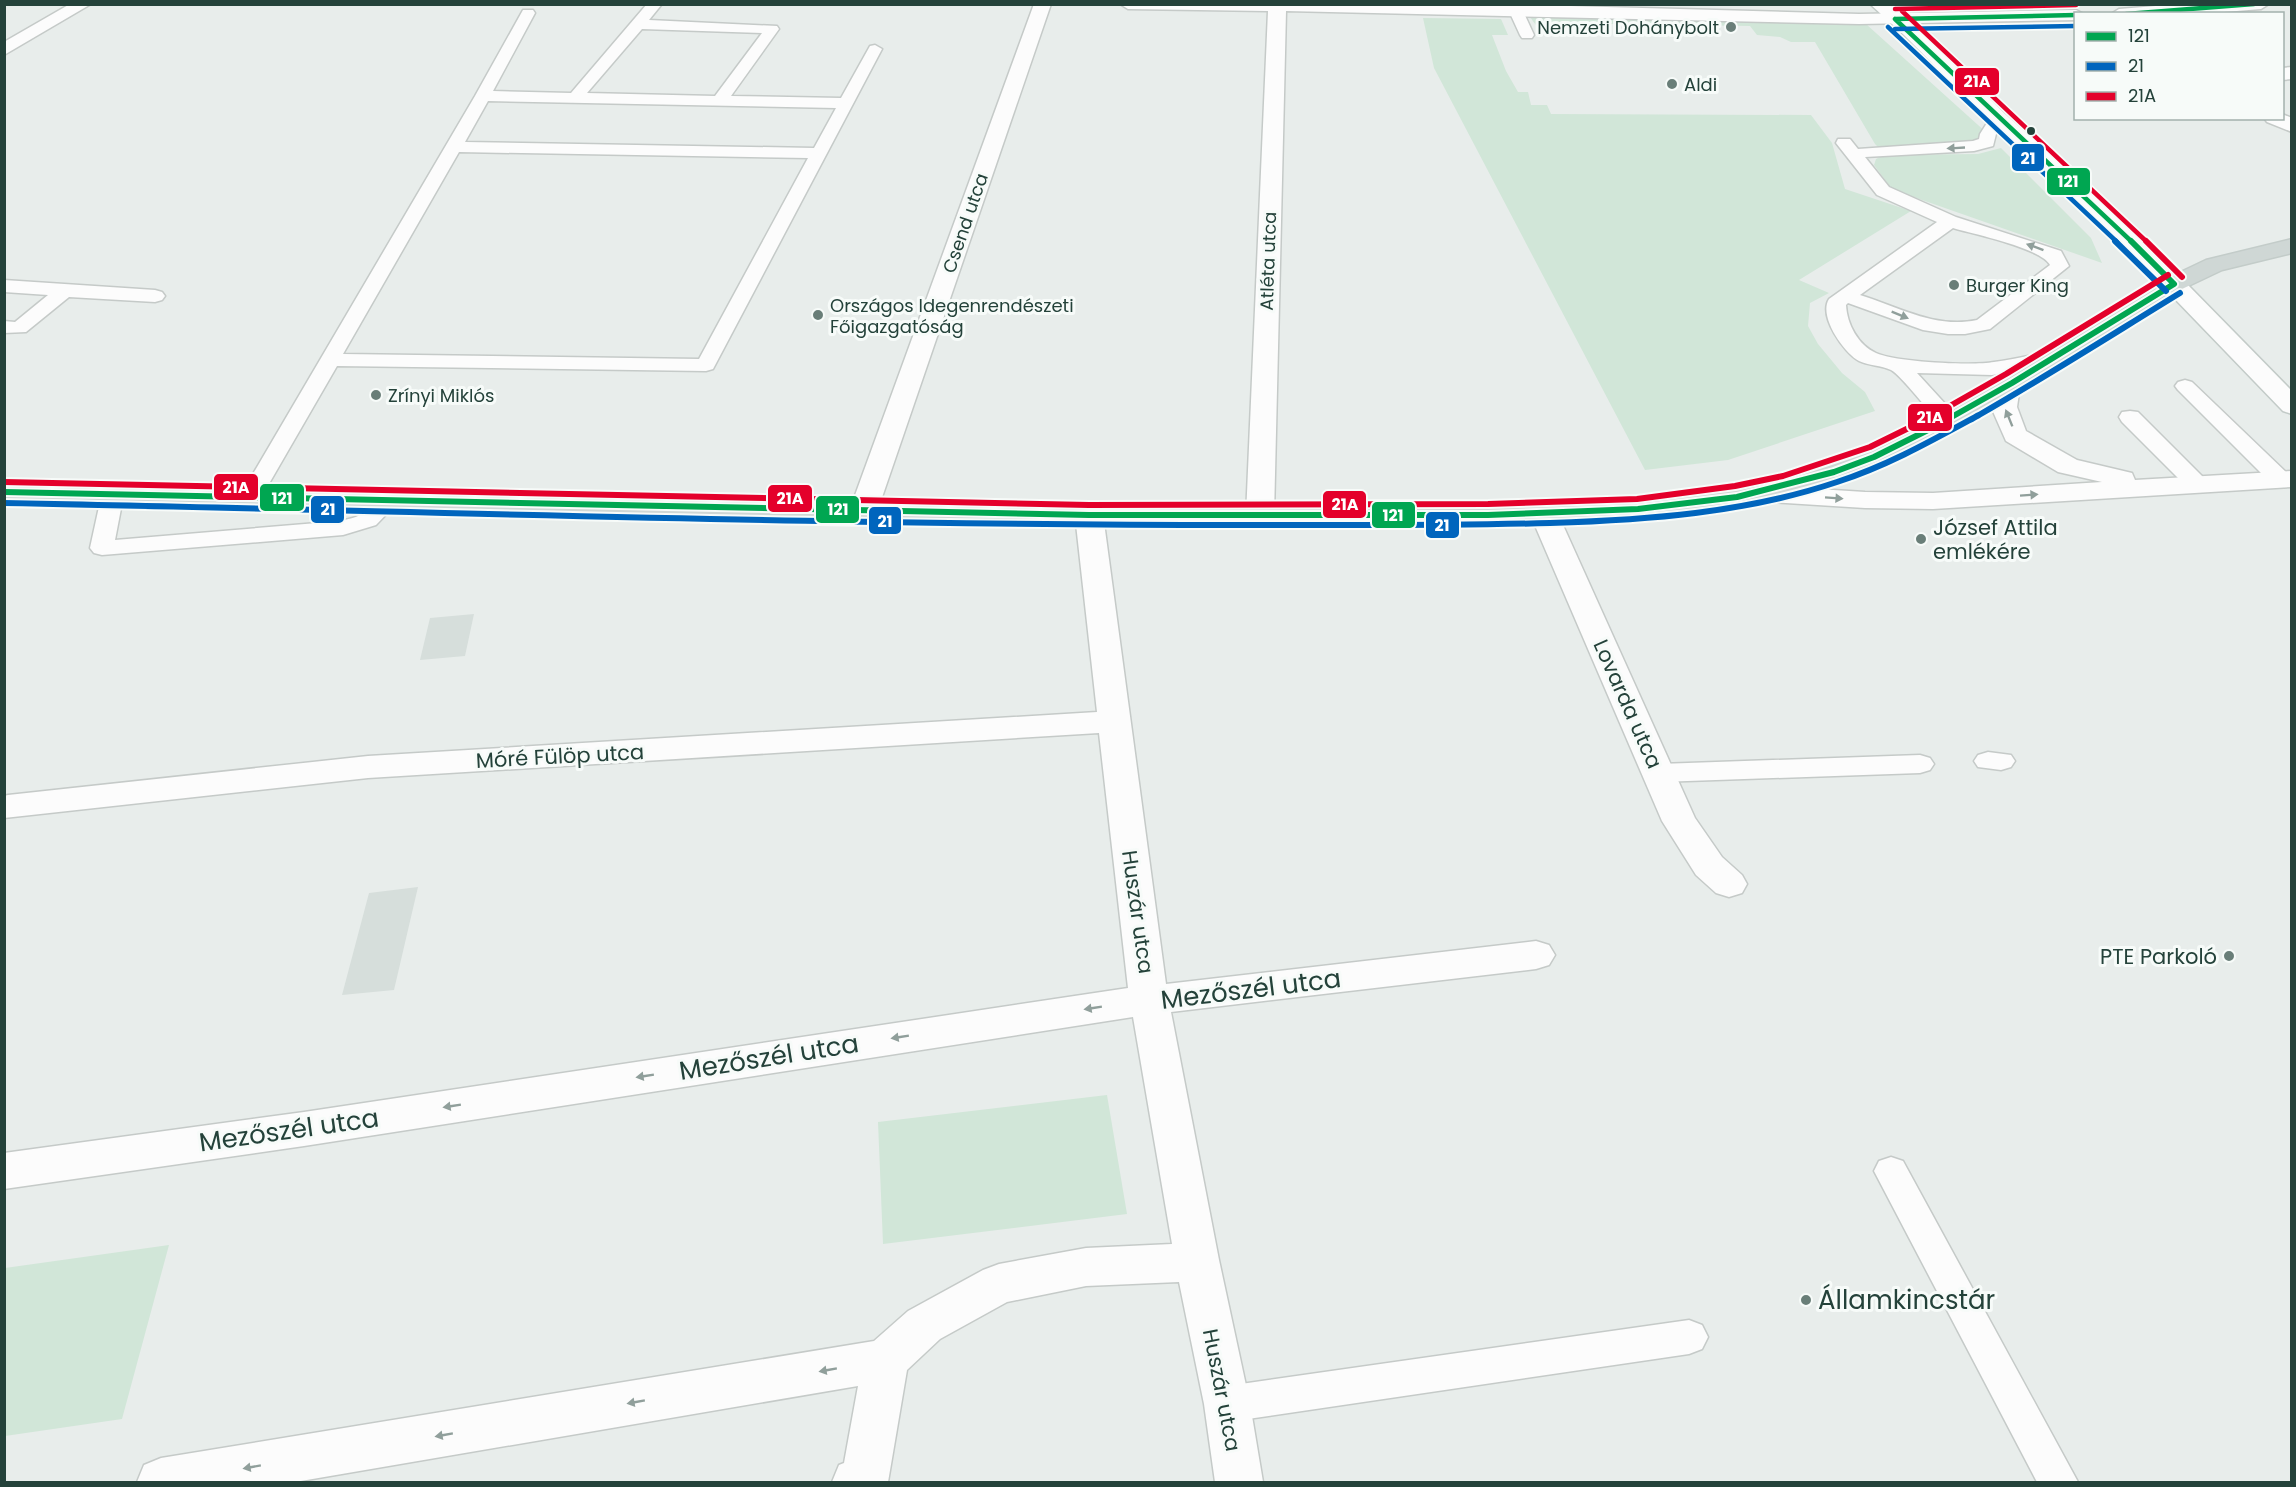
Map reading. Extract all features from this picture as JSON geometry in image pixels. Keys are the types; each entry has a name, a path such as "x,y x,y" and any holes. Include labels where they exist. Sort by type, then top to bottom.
{"main road":[{"path":"4,492 1089,515 1544,514 1614,511 1755,493 1834,472 1882,454 1949,420 2062,356 2174,284 2214,266 2292,246"}],"street":[{"path":"4,50 82,4"},
{"name":"Csend utca","path":"864,509 1043,4"},
{"path":"1128,4 1428,7 1516,11 1587,8 1895,19 2074,15"},
{"path":"1878,4 2126,235 2292,406"},
{"path":"2147,12 2261,4"},
{"name":"Atléta utca","path":"1260,516 1277,7"},
{"path":"2007,386 2004,407 2015,435 2068,466 2150,486"},
{"path":"1755,493 1865,500 1933,501 2286,479"},
{"name":"Lovarda utca","path":"1544,514 1679,821 1709,866 1729,884"},
{"name":"Huszár utca","path":"1089,515 1145,974 1197,1260 1227,1404 1239,1482"},
{"name":"Móré Fülöp utca","path":"8,807 368,767 1113,722"},
{"name":"Mezőszél utca","path":"4,1171 304,1129 1151,1000 1536,955"},
{"path":"161,1482 886,1360 924,1325 999,1284 1086,1267 1168,1264 1197,1260"},
{"path":"856,1482 865,1479 886,1360"}],"lane":[{"path":"574,98 655,4"},
{"path":"1516,11 1527,35"},
{"path":"251,496 454,147 528,13"},
{"path":"638,24 772,29 720,100"},
{"path":"330,360 706,365 875,49"},
{"path":"483,96 846,103"},
{"path":"1845,296 1866,301 1920,324 1970,329 1983,325 2060,266 2054,255 2038,248 1950,221 1883,191 1849,149 1865,152 1974,147 1987,142 1988,134 1998,118"},
{"path":"454,147 819,153"},
{"path":"1950,221 1836,303 1837,316 1849,342 1868,357 1899,366 1992,369 2062,356"},
{"path":"4,286 155,296"},
{"path":"4,327 19,328 65,291"},
{"path":"1899,366 1949,420"},
{"path":"2186,386 2286,479"},
{"path":"2130,417 2197,484"},
{"path":"112,494 102,548 343,528 368,520 390,499"},
{"path":"1659,773 1920,765"},
{"path":"1891,1171 2058,1482"},
{"path":"1227,1404 1689,1337"}],"shaded area":[{"path":"474,614 465,656 420,660 430,618"},
{"path":"418,887 394,990 342,995 369,893"}],"green space":[{"path":"1530,16 1710,18 1866,24 1988,134 1987,142 1879,148 1815,42 1791,42 1780,37 1757,35 1750,26 1554,23 1564,36 1544,30 1536,25"},
{"path":"1423,18 1501,19 1508,35 1492,35 1506,71 1518,92 1528,92 1531,105 1547,105 1551,114 1811,115 1832,143 1845,189 1911,211 1799,280 1829,293 1810,303 1808,326 1818,344 1842,373 1865,392 1875,411 1728,460 1645,470 1434,68"},
{"path":"2001,148 2091,238 2102,263 1891,188 1874,165 1876,159 1884,155 1978,154"},
{"path":"1107,1095 1127,1214 883,1244 878,1122"},
{"path":"169,1245 122,1419 5,1436 5,1268"}],"transit line":[{"name":"121","path":"2152,12 2254,4"},
{"name":"21A","path":"1895,9 2076,5"},
{"name":"21A","path":"1902,11 2182,277"},
{"name":"121","path":"1895,19 2074,15"},
{"name":"121","path":"1895,19 2174,284"},
{"name":"21","path":"1895,29 2074,26"},
{"name":"21","path":"1888,27 2166,291"},
{"name":"21A","path":"4,482 1089,505 1488,504 1637,499 1735,486 1783,476 1870,447 1927,419 2006,374 2168,275"},
{"name":"121","path":"4,492 1089,515 1488,515 1638,509 1737,497 1834,472 1874,457 1932,428 2012,383 2174,284"},
{"name":"21","path":"4,503 1089,525 1488,525 1639,520 1739,507 1788,496 1838,482 1878,466 1937,438 2017,393 2180,293"}],"place":[{"name":"Nemzeti Dohánybolt","path":"1731,27"},
{"name":"Aldi","path":"1672,84"},
{"name":"Burger King","path":"1954,285"},
{"name":"Országos Idegenrendészeti Főigazgatóság","path":"818,315"},
{"name":"Zrínyi Miklós","path":"376,395"},
{"name":"József Attila emlékére","path":"1921,539"},
{"name":"PTE Parkoló","path":"2229,956"},
{"name":"Államkincstár","path":"1806,1300"}]}
